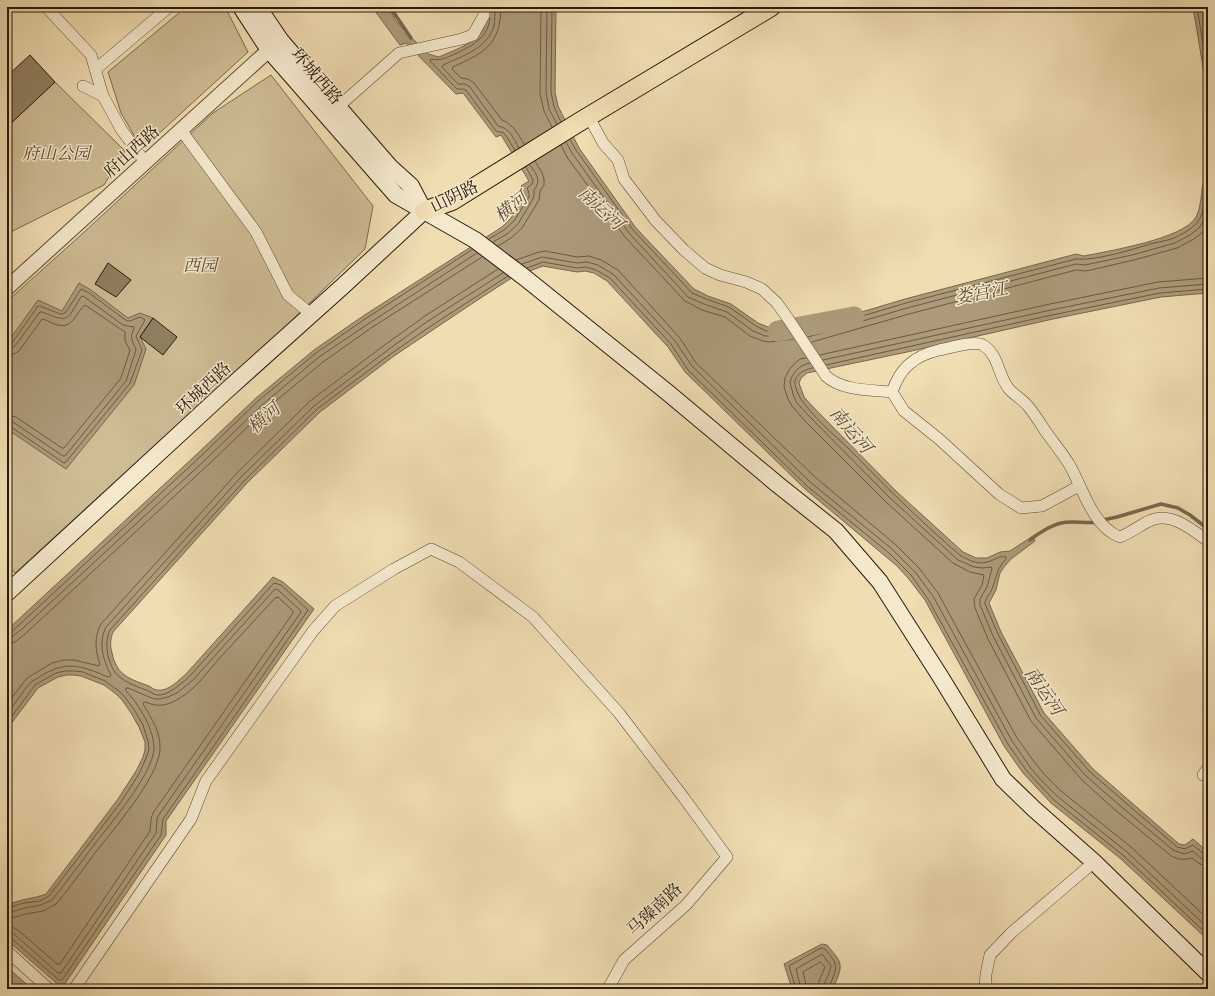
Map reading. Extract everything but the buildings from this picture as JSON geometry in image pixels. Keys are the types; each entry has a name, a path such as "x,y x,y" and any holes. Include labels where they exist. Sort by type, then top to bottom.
{"main road":[{"name":"环城西路","path":"241,7 275,46 396,195 424,210"},
{"name":"环城西路","path":"258,7 275,46 338,107 390,167 410,186 424,210"},
{"name":"山阴路","path":"424,210 452,201 508,161 750,7"},
{"name":"山阴路","path":"568,124 589,117 771,7"},
{"name":"环城西路","path":"7,593 312,315 424,210"},
{"path":"424,210 475,240 524,277 836,531 880,582 1003,779 1034,809 1094,862 1208,973"}],"street":[{"path":"46,7 91,55 103,96 121,129 145,162"},
{"path":"96,69 169,7"},
{"path":"338,107 399,53 462,39 473,35 484,15 484,7"},
{"name":"府山西路","path":"7,288 180,130 275,46"},
{"path":"83,86 103,96"},
{"path":"589,117 603,143 618,160 624,179 656,221 684,250 705,268 720,275 762,288 777,303 822,371 832,381 840,386 892,392"},
{"path":"180,130 256,232 288,295 312,315"},
{"path":"892,392 902,372 913,360 936,351 974,343 982,345 992,353 1008,388 1027,404 1069,465 1095,514 1104,527 1114,535 1120,537 1128,534 1147,522 1160,517 1173,520 1188,528 1208,542"},
{"path":"892,392 904,411 939,439 999,494 1022,508 1042,506 1080,486"},
{"name":"马臻南路","path":"74,989 191,819 206,781 313,631 335,606 394,569 431,549 459,562 533,617 619,713 727,857 686,905 624,960 608,989"},
{"path":"985,989 990,955 1011,933 1094,862"},
{"path":"7,951 49,989"}],"green space":[{"path":"186,7 225,7 248,52 142,149 121,113 108,72"},
{"name":"西园","path":"271,75 373,206 365,249 283,329 15,573 7,564 7,305 12,297 213,113"},
{"name":"府山公园","path":"55,82 125,151 104,185 7,234 7,127"}],"water":[{"path":"372,7 388,7 396,21 428,54 439,57 460,48 478,36 483,30 485,23 486,7 556,7 555,92 558,106 579,148 636,228 694,289 708,296 731,304 758,323 768,327 804,323 808,328 905,299 1076,254 1084,256 1162,238 1189,225 1196,217 1200,204 1208,154 1208,293 1161,297 807,373 801,378 799,383 804,397 816,410 897,492 963,552 976,558 987,558 1000,552 1010,551 1033,536 1035,541 1011,559 1000,573 996,590 989,603 1001,632 1044,713 1093,769 1179,844 1185,845 1193,839 1208,852 1208,940 1121,859 1051,803 1023,773 1004,746 925,600 897,566 805,489 685,372 668,347 607,281 594,273 585,271 577,272 543,266 513,277 473,303 394,356 320,412 247,483 113,632 111,650 114,661 121,672 130,679 149,686 155,690 161,690 173,685 186,674 273,577 283,582 314,609 166,821 166,835 62,988 7,940 7,905 46,894 118,799 143,757 145,742 131,713 116,694 104,685 81,676 73,675 58,677 38,688 7,729 7,630 256,398 314,350 363,316 502,227 511,218 525,195 521,186 529,181 501,135 496,137 463,93 456,94 406,43 400,45"},
{"path":"1193,7 1208,7 1208,130 1205,79"},
{"path":"79,283 91,290 128,318 140,313 153,318 140,337 146,349 134,385 66,469 7,429 7,343 38,300 62,311"},
{"path":"822,944 827,945 840,964 838,975 832,989 792,989 784,964"},
{"path":"7,967 32,989 7,989"}],"waterway":[{"path":"390,7 411,38"},
{"name":"娄宫江","path":"778,331 854,317"},
{"path":"1103,520 1161,504 1178,508 1208,529"},
{"path":"1030,540 1045,530 1061,523 1097,522"}],"water label":[{"name":"横河","path":"511,207"},
{"name":"南运河","path":"601,208"},
{"name":"横河","path":"264,418"},
{"name":"南运河","path":"851,430"},
{"name":"南运河","path":"1044,691"}]}
